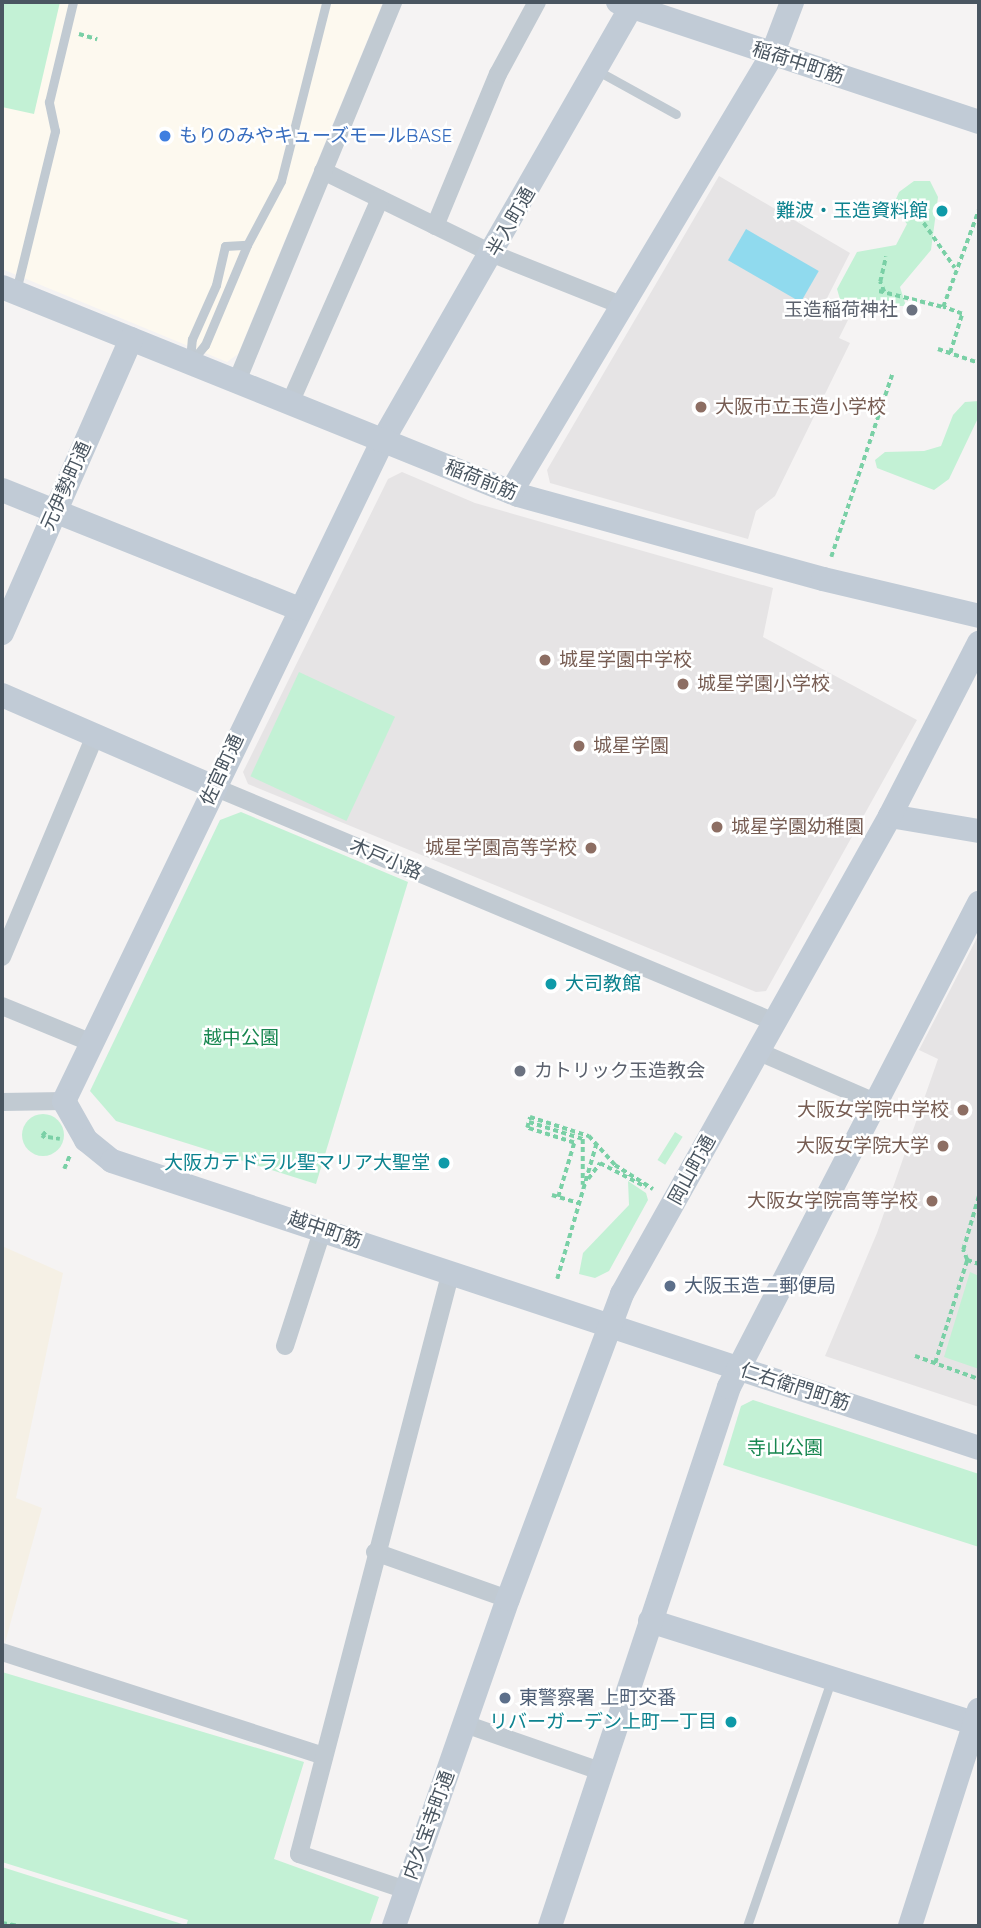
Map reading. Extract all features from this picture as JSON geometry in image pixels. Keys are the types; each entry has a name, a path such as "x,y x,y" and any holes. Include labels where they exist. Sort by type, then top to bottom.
{"street":[{"path":"237,382 393,2"},
{"path":"435,226 498,74 537,2"},
{"path":"511,492 772,54 792,2"},
{"name":"稲荷中町筋","path":"628,4 979,122"},
{"name":"半入町通","path":"383,440 597,70 628,4"},
{"path":"323,171 493,254 621,305"},
{"path":"290,403 380,199"},
{"name":"稲荷前筋","path":"9,290 511,492 823,579 979,616"},
{"name":"元伊勢町通","path":"2,633 131,339"},
{"name":"佐官町通","path":"64,1101 299,609 383,440"},
{"path":"2,490 299,609"},
{"name":"岡山町通","path":"465,1724 622,1294 772,1021 890,816 979,643"},
{"name":"木戸小路","path":"2,695 772,1021"},
{"path":"2,957 95,736"},
{"path":"890,816 979,831"},
{"path":"550,1926 729,1387 741,1370 875,1102 979,903"},
{"path":"2,1006 92,1043"},
{"path":"757,1051 875,1102"},
{"path":"2,1102 64,1101"},
{"name":"越中町筋","path":"64,1101 86,1140 112,1161 323,1228 450,1275 611,1328"},
{"path":"285,1346 323,1228"},
{"path":"406,1890 299,1854 321,1755 450,1275"},
{"name":"仁右衛門町筋","path":"611,1328 979,1448"},
{"path":"375,1552 509,1599"},
{"path":"650,1621 831,1678 978,1720 910,1926"},
{"path":"2,1652 321,1755"},
{"path":"465,1724 600,1771"},
{"name":"内久宝寺町通","path":"394,1926 465,1724"}],"lane":[{"path":"9,290 55,131 49,102 73,2"},
{"path":"190,363 205,345 247,244 281,181 326,3"},
{"path":"597,70 676,114"},
{"path":"190,363 192,339 216,285 225,246 247,244"},
{"path":"747,1926 831,1678"}],"path":[{"path":"74,33 97,38"},
{"path":"925,202 919,216 956,269"},
{"path":"943,307 979,209"},
{"path":"884,292 880,282 886,257"},
{"path":"879,291 962,314 950,353"},
{"path":"938,349 979,363"},
{"path":"823,579 892,375"},
{"path":"558,1196 574,1143 527,1128 530,1117 582,1132 615,1166 651,1188"},
{"path":"529,1122 583,1139 584,1187"},
{"path":"45,1138 42,1136 47,1130"},
{"path":"557,1279 596,1145"},
{"path":"584,1187 600,1163 657,1191"},
{"path":"552,1195 579,1203"},
{"path":"935,1363 967,1260 963,1250 979,1195"},
{"path":"967,1260 979,1264"},
{"path":"915,1356 979,1378"},
{"path":"2,1923 19,1926"}],"shaded area":[{"name":"もりのみやキューズモールBASE","path":"2,2 383,2 238,354 227,362 2,269"},
{"name":"大阪市立玉造小学校","path":"719,176 850,253 825,302 849,318 839,338 850,343 775,496 756,511 748,539 550,483 547,470"},
{"name":"城星学園","path":"402,472 475,503 773,588 763,637 917,720 766,991 756,992 248,784 243,772 388,479"},
{"name":"大阪女学院大学","path":"979,934 979,1407 825,1356 877,1233 938,1059 919,1050"}],"green space":[{"path":"2,2 60,2 34,114 2,107"},
{"path":"914,181 930,181 938,197 931,250 900,287 906,306 842,306 837,289 857,252 896,245 907,224 893,206 899,192"},
{"path":"979,401 979,416 949,479 934,490 877,468 875,460 885,452 924,451 941,446 953,415 965,402"},
{"path":"299,672 395,717 346,821 250,776"},
{"name":"越中公園","path":"241,812 408,882 316,1184 116,1121 90,1091 220,820"},
{"path":"43,1114 58,1120 64,1135 58,1150 43,1156 28,1150 22,1135 28,1120"},
{"path":"675,1132 683,1137 665,1165 658,1160"},
{"path":"628,1181 646,1193 648,1200 609,1271 595,1278 579,1274 583,1253 629,1205"},
{"path":"970,1272 979,1276 979,1369 944,1357"},
{"name":"寺山公園","path":"753,1400 979,1474 979,1547 723,1465 741,1406"},
{"path":"2,1672 304,1762 274,1859 379,1897 369,1926 186,1926 188,1920 2,1862"},
{"path":"2,1867 182,1924 2,1926"}],"sand":[{"path":"2,1246 63,1273 16,1498 42,1508 5,1643"}],"water":[{"path":"746,229 819,271 801,302 728,260"}],"place":[{"name":"もりのみやキューズモールBASE","path":"165,136"},
{"name":"難波・玉造資料館","path":"942,211"},
{"name":"玉造稲荷神社","path":"912,310"},
{"name":"大阪市立玉造小学校","path":"701,407"},
{"name":"城星学園中学校","path":"545,660"},
{"name":"城星学園小学校","path":"683,684"},
{"name":"城星学園","path":"579,746"},
{"name":"城星学園幼稚園","path":"717,827"},
{"name":"城星学園高等学校","path":"591,848"},
{"name":"大司教館","path":"551,984"},
{"name":"カトリック玉造教会","path":"520,1071"},
{"name":"大阪女学院中学校","path":"963,1110"},
{"name":"大阪女学院大学","path":"943,1146"},
{"name":"大阪カテドラル聖マリア大聖堂","path":"444,1163"},
{"name":"大阪女学院高等学校","path":"932,1201"},
{"name":"大阪玉造二郵便局","path":"670,1286"},
{"name":"東警察署 上町交番","path":"505,1698"},
{"name":"リバーガーデン上町一丁目","path":"731,1722"}]}
